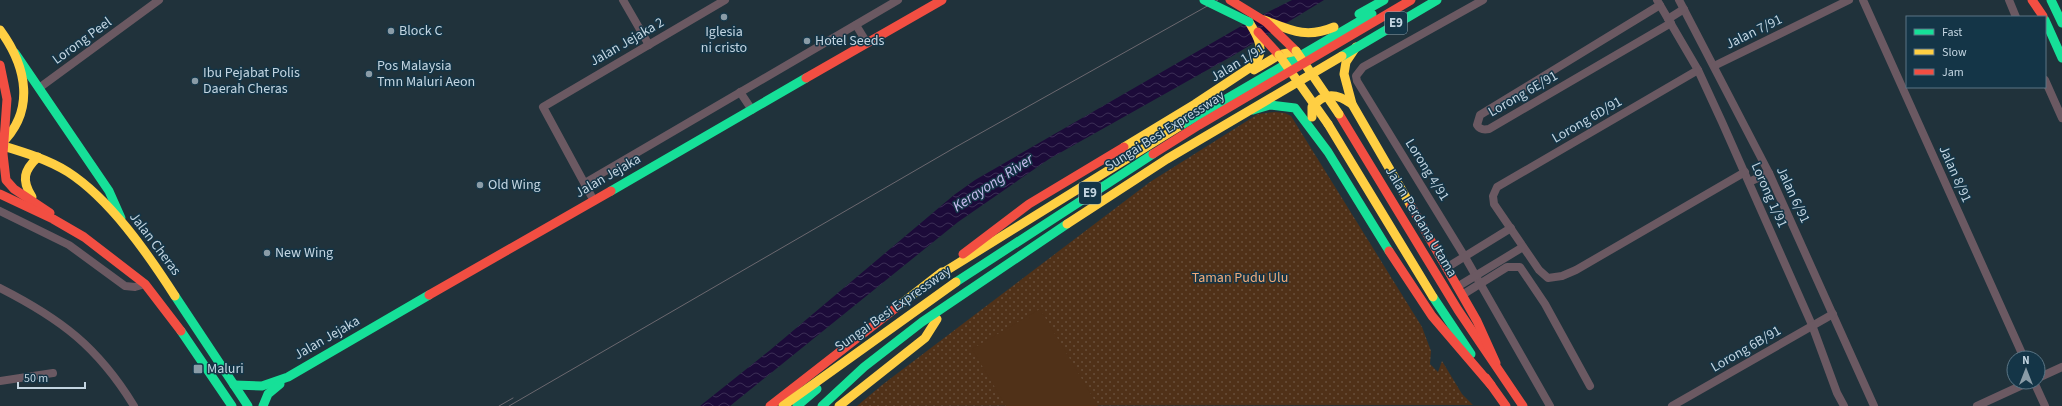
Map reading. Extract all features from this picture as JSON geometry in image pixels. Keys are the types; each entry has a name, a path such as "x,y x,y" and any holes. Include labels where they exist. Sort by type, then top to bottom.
{"main road":[{"name":"Jalan Jejaka","path":"234,385 257,388 288,377 942,0"},
{"path":"770,406 936,277 979,241 1023,209 1196,104 1242,74 1258,61 1262,50 1260,40 1249,22 1204,0"},
{"path":"1230,0 1264,20 1298,33 1315,35 1322,33 1382,2"},
{"name":"E9","path":"797,406 952,277 1029,220 1216,104 1397,0"},
{"name":"Sungai Besi Expressway","path":"783,406 956,282 1072,205 1199,125 1410,0"},
{"name":"E9","path":"821,406 937,319 998,279 1191,142 1268,94 1437,0"},
{"name":"Sungai Besi Expressway","path":"821,406 864,368 922,322 1058,230 1167,159 1437,0"},
{"path":"2032,0 2043,16"},
{"path":"2036,0 2043,16"},
{"path":"2051,0 2062,23"},
{"name":"Jalan Perdana Utama","path":"1264,20 1283,35 1296,51 1339,114 1458,310 1496,363 1524,406"},
{"name":"Jalan Perdana Utama","path":"1249,22 1279,55 1328,124 1432,296 1506,406"},
{"path":"2046,22 2062,58"},
{"path":"0,30 109,191 125,226"},
{"path":"1358,44 1345,62 1343,74 1352,104 1460,291 1477,322 1496,363"},
{"name":"Jalan 1/91","path":"1196,104 1279,55 1296,51"},
{"path":"0,145 15,130 20,119 22,108 24,85 15,53"},
{"path":"0,64 6,87 6,111 0,145 2,170 6,181 50,213 53,220"},
{"path":"1312,128 1312,107 1323,96 1333,94 1341,96 1352,104"},
{"path":"1237,114 1270,105 1295,108 1312,128 1370,217 1414,292 1440,326 1491,385"},
{"path":"6,111 10,118 13,119 18,116 22,108"},
{"path":"0,118 6,111"},
{"name":"Jalan Cheras","path":"0,145 38,157 68,172 98,198 125,226 152,260 248,406"},
{"path":"34,200 25,188 23,178 30,164 38,157"},
{"path":"0,194 84,237 145,284 169,313 232,406"},
{"path":"936,277 1029,220"},
{"path":"839,406 925,338 937,319"},
{"name":"Jalan Jejaka","path":"263,406 268,394 288,377"}],"street":[{"name":"Lorong Peel","path":"39,88 159,0"},
{"path":"623,0 649,45"},
{"name":"Jalan Jejaka 2","path":"585,183 543,107 725,0"},
{"path":"594,200 585,183 898,0"},
{"name":"Lorong 4/91","path":"1483,0 1363,68 1356,76 1359,86 1476,275 1550,406"},
{"name":"Jalan 6/91","path":"1679,0 1769,173 1874,406"},
{"name":"Jalan 7/91","path":"1714,66 1849,0"},
{"name":"Jalan 8/91","path":"1863,0 2020,350"},
{"path":"2009,0 2016,16"},
{"name":"Lorong 6E/91","path":"1659,2 1480,115 1477,125 1479,128 1484,130 1489,129 1670,21"},
{"name":"Lorong 1/91","path":"1659,2 1698,70 1812,326 1837,394 1844,406"},
{"path":"1670,21 1684,9"},
{"path":"856,25 867,43"},
{"name":"Lorong 6D/91","path":"1511,228 1494,204 1493,196 1498,187 1698,70"},
{"path":"2046,82 2062,118"},
{"path":"740,92 752,110"},
{"path":"1446,268 1511,228 1539,270 1548,278 1562,276 1576,270 1744,172"},
{"path":"1749,182 1769,173"},
{"path":"0,211 69,245 125,286 135,287 145,284"},
{"path":"1460,291 1476,275 1523,247"},
{"path":"1460,291 1480,283 1507,267 1520,267 1545,304 1590,386"},
{"path":"0,288 48,314 79,337 109,370 134,406"},
{"name":"Lorong 6B/91","path":"1672,406 1832,314"},
{"path":"2046,374 2062,367"},
{"path":"0,381 53,373"},
{"path":"1977,406 2012,390"},
{"path":"2038,390 2045,406"}],"green space":[{"name":"Taman Pudu Ulu","path":"1275,112 1285,113 1291,116 1422,327 1431,351 1430,364 1438,372 1442,361 1462,394 1473,405 857,406 882,385 1150,182 1258,114"},
{"path":"1040,309 1098,406 1006,406 972,349"}],"water":[{"name":"Kerayong River","path":"1292,0 1324,0 1234,55 1049,159 958,222 730,406 700,406 769,351 954,195 975,180 1250,21"}],"tram line":[{"path":"509,406 954,148 1218,0"},
{"path":"499,406 513,398"}],"traffic: fast":[{"path":"1204,0 1249,22"},
{"path":"1359,14 1384,0"},
{"path":"1342,56 1437,0"},
{"path":"2051,0 2062,23"},
{"path":"1180,126 1372,14"},
{"path":"2046,22 2062,58"},
{"path":"15,53 109,191 121,218"},
{"path":"611,191 806,78"},
{"path":"1253,110 1270,105 1295,108 1328,152 1389,251"},
{"path":"956,282 1153,154"},
{"path":"822,406 864,367 922,322 1067,224"},
{"path":"234,385 262,386 288,377 429,295"},
{"path":"175,296 248,406"},
{"path":"1433,297 1471,354"},
{"path":"181,331 232,406"},
{"path":"263,406 268,394 280,384"},
{"path":"797,406 817,389"}],"traffic: slow":[{"path":"1264,20 1290,30 1306,33 1324,31 1334,27"},
{"path":"1124,147 1195,104 1254,65 1260,54 1260,48 1258,38 1249,22"},
{"path":"0,30 16,59 24,89 23,103 19,118 11,132 0,145"},
{"path":"1356,47 1346,62 1344,74 1352,104 1411,206"},
{"path":"1254,70 1279,55 1296,51"},
{"path":"1296,51 1339,114"},
{"path":"1279,55 1328,124"},
{"path":"1067,224 1167,159 1342,56"},
{"path":"1312,117 1312,107 1321,99 1326,97 1336,96 1352,104"},
{"path":"1328,124 1433,297"},
{"path":"936,277 1180,126"},
{"path":"0,145 52,163 84,183 127,228 175,296"},
{"path":"32,197 25,180 27,171 38,157"},
{"path":"901,304 942,272"},
{"path":"783,406 956,282"},
{"path":"839,406 925,338 937,319"}],"traffic: jam":[{"path":"806,78 942,0"},
{"path":"1230,0 1266,22 1296,51"},
{"path":"1153,154 1199,125 1411,0"},
{"path":"2032,0 2043,16"},
{"path":"1258,32 1279,55"},
{"path":"0,65 7,99 3,154 6,180 14,189 50,213"},
{"path":"1339,114 1458,310 1523,406"},
{"path":"963,254 1029,204 1124,147"},
{"path":"429,295 611,191"},
{"path":"0,194 53,219 84,237 145,284 181,331"},
{"path":"1411,206 1477,321 1496,363"},
{"path":"1389,251 1432,316 1491,385"},
{"path":"770,406 901,304"},
{"path":"1486,378 1506,406"}],"place":[{"name":"Iglesia ni cristo","path":"724,17"},
{"name":"Block C","path":"391,31"},
{"name":"Hotel Seeds","path":"807,41"},
{"name":"Pos Malaysia Tmn Maluri Aeon","path":"369,74"},
{"name":"Ibu Pejabat Polis Daerah Cheras","path":"195,81"},
{"name":"Old Wing","path":"480,185"},
{"name":"New Wing","path":"267,253"},
{"name":"Maluri","path":"198,369"}]}
